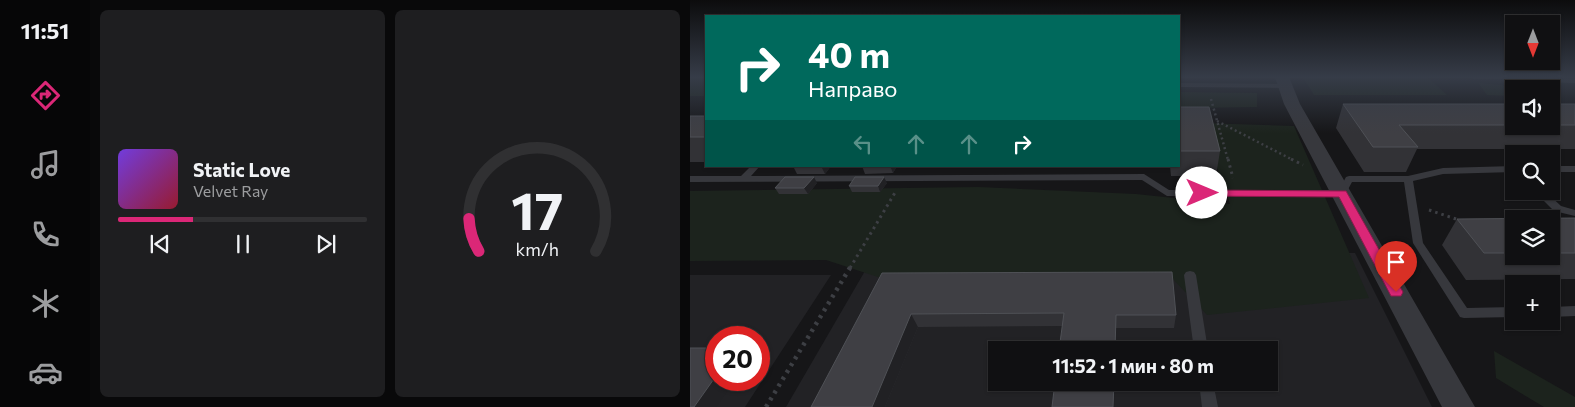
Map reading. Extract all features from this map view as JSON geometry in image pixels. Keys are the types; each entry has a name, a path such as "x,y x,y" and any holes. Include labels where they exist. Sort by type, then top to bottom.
{"street":[{"path":"1290,96 1292,104 1459,407"}],"lane":[{"path":"743,179 755,167"},
{"path":"690,179 1144,177 1167,193 1238,193 1339,188 1349,179 1408,179 1422,174 1443,171 1505,169"},
{"path":"1560,169 1575,169"},
{"path":"1408,179 1418,243 1464,313 1505,312"},
{"path":"1548,200 1558,209 1575,213"},
{"path":"1190,274 1200,341"},
{"path":"1560,312 1575,312"},
{"path":"1207,391 1210,407"}],"path":[{"path":"1211,99 1238,193"},
{"path":"1217,120 1339,188"},
{"path":"766,407 903,178"},
{"path":"1412,204 1459,220 1468,220"}],"shaded area":[{"path":"1180,96 1257,96 1257,107 1191,108 1180,122"},
{"path":"1201,123 1294,126 1369,298 1207,315 1171,277 884,279 826,260 690,261 690,191 978,187 1136,194 1230,204"},
{"path":"876,252 1355,253 1432,407 786,407"},
{"path":"690,275 831,275 770,369 770,326 705,326 705,391 755,391 745,407 690,407"},
{"path":"1494,351 1575,397 1575,407 1544,407 1496,378"}],"building":[{"path":"1343,104 1505,104 1505,125 1399,125 1418,147 1373,147"},
{"path":"1560,104 1575,104 1575,125 1560,125"},
{"path":"1180,107 1209,107 1220,151 1180,151"},
{"path":"690,116 705,116 705,137 690,137"},
{"path":"785,177 814,177 804,188 775,188"},
{"path":"855,177 884,177 878,186 849,186"},
{"path":"1560,218 1575,218 1575,253 1560,253"},
{"path":"1457,219 1505,219 1505,253 1484,253"},
{"path":"1172,272 1176,315 1116,315 1115,341 1060,341 1064,313 911,314 872,407 811,407 882,273"},
{"path":"690,348 705,348 705,391 694,407 690,407"},
{"path":"1054,391 1114,391 1113,407 1052,407"}],"route":[{"path":"1202,193 1342,193 1396,292"}]}
